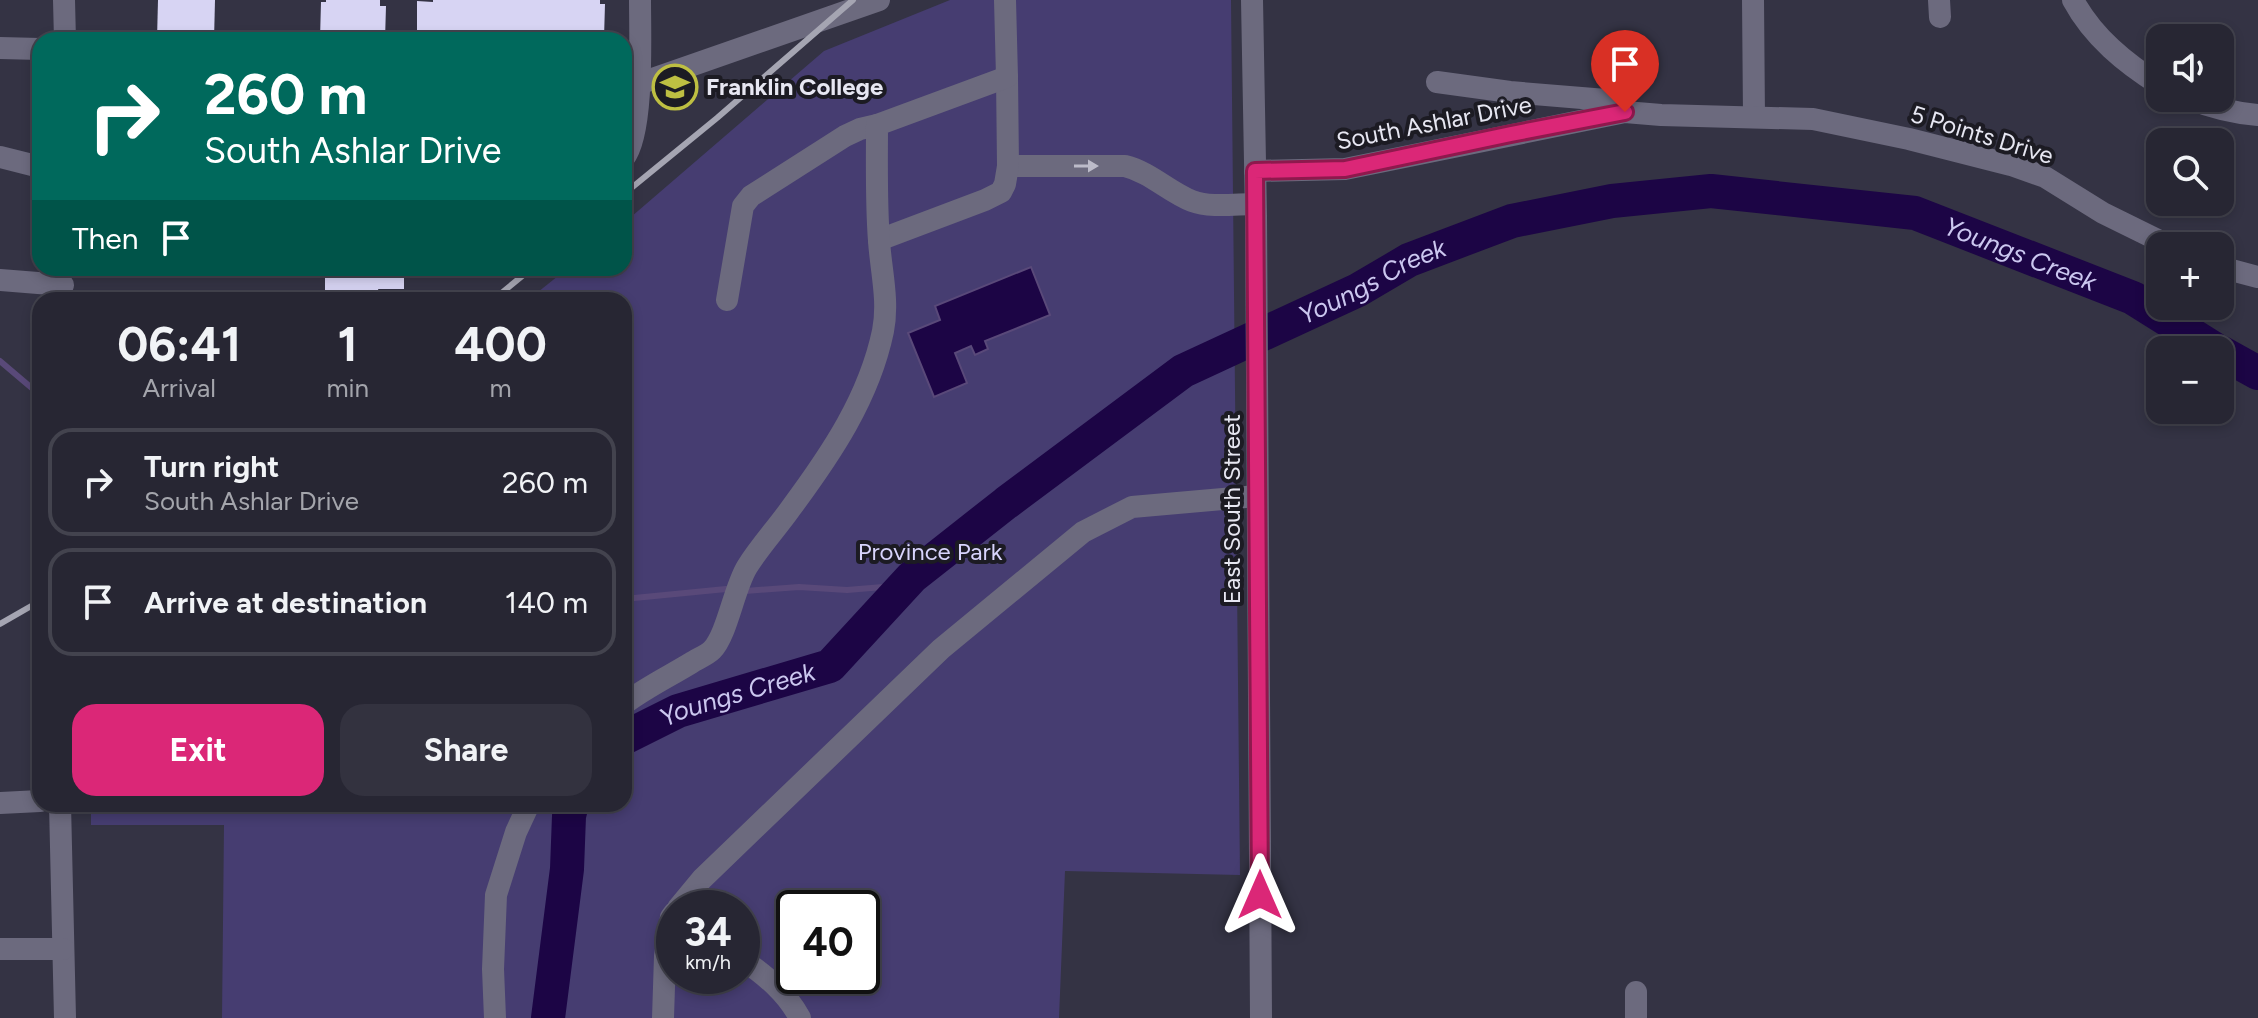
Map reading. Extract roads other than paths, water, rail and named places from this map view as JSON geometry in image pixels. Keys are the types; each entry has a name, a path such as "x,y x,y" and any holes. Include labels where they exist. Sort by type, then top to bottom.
{"street":[{"path":"64,0 65,32"},
{"path":"632,143 632,87 640,0"},
{"path":"632,87 879,0"},
{"path":"879,240 1001,192 1008,166 1005,0"},
{"name":"East South Street","path":"1252,0 1261,1018"},
{"path":"1753,0 1754,117"},
{"path":"2073,0 2104,42 2146,76"},
{"path":"0,48 32,49"},
{"path":"727,300 743,206 751,196 860,129 1007,77"},
{"path":"1437,82 1606,100 1625,112"},
{"path":"2234,111 2258,115"},
{"name":"South Ashlar Drive","path":"1255,171 1345,169 1625,112 1813,119"},
{"name":"5 Points Drive","path":"1813,119 2011,165 2045,177 2103,213 2146,234"},
{"path":"632,698 713,650 748,566 849,424 873,369 883,330 886,293 879,240 877,125"},
{"path":"0,157 32,165"},
{"path":"1008,166 1125,166 1200,204 1255,210"},
{"path":"2234,271 2258,277"},
{"path":"0,280 63,284"},
{"path":"693,890 941,649 1083,532 1132,507 1257,496"},
{"path":"0,803 32,801"},
{"path":"60,812 65,1018"},
{"path":"495,1018 496,895 525,812"},
{"path":"0,949 63,949"},
{"path":"760,972 791,1000 800,1018"},
{"path":"1636,992 1636,1018"},
{"path":"663,1018 664,994"}],"waterway":[{"name":"Youngs Creek","path":"632,734 678,711 830,666 912,577 1183,371 1358,290 1409,260 1512,221 1612,201 1711,191 1915,213 2133,298 2194,336"},
{"name":"Youngs Creek","path":"2234,360 2258,373"},
{"path":"0,361 32,388"},
{"path":"745,591 799,587 847,590 883,587 912,577"},
{"path":"632,598 726,589"},
{"name":"Youngs Creek","path":"548,1018 567,869 570,812"}],"railway":[{"path":"632,187 853,0"},
{"path":"503,292 522,276"},
{"path":"0,624 32,606"}],"place":[{"name":"Franklin College","path":"675,87"}],"park label":[{"name":"Province Park","path":"930,552"}]}
